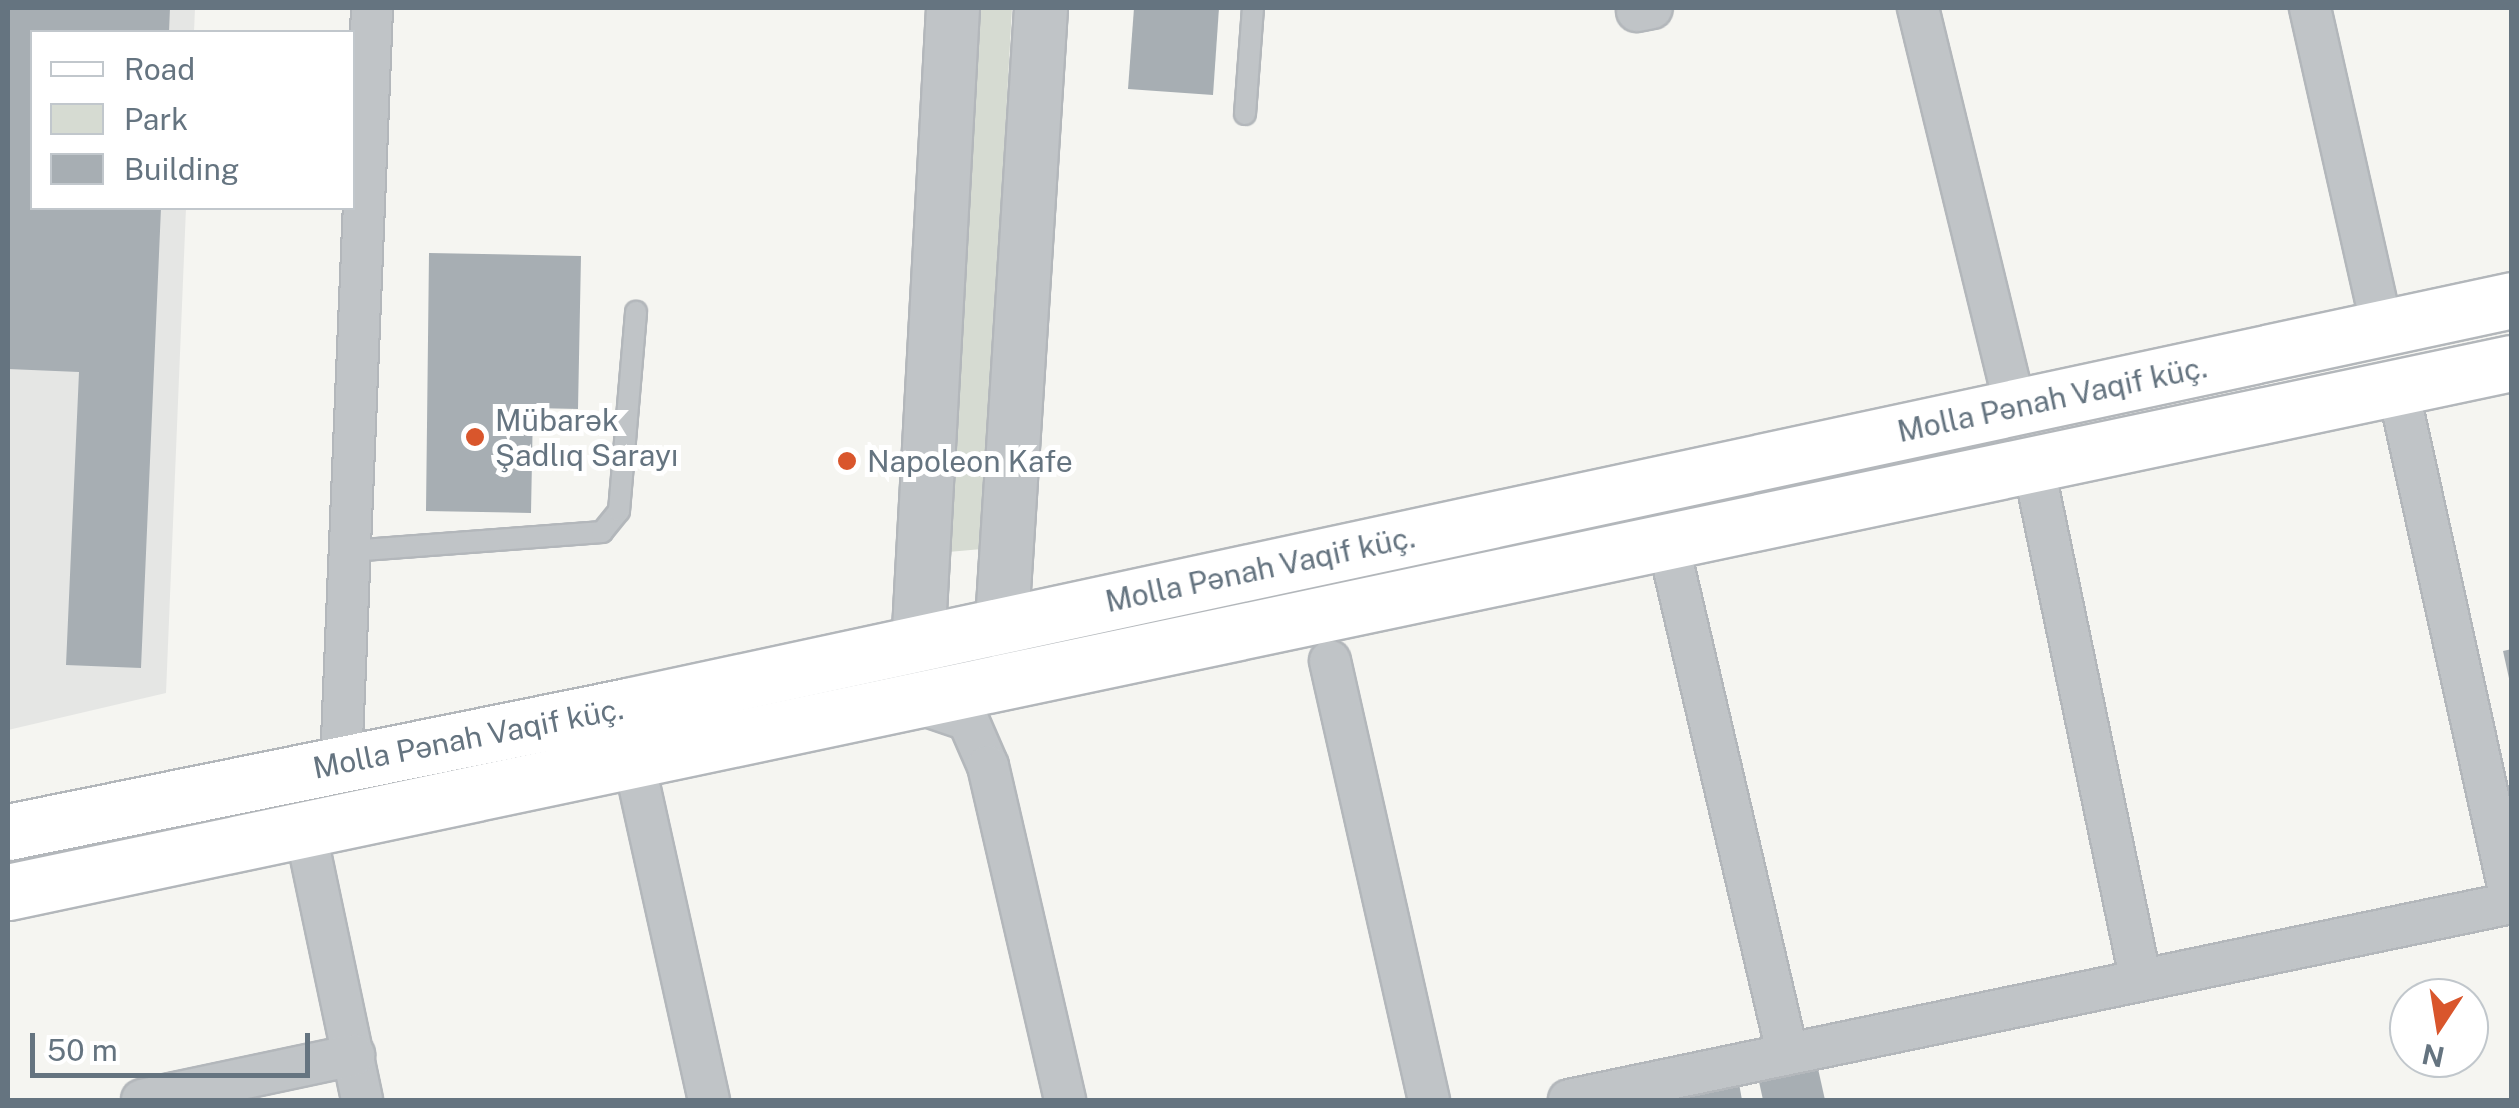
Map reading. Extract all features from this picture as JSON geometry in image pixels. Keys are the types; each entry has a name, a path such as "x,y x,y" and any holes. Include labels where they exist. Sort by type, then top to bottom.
{"main road":[{"name":"Molla Pənah Vaqif küç.","path":"8,832 1002,624 2512,300"},
{"name":"Molla Pənah Vaqif küç.","path":"8,892 2512,363"}],"street":[{"path":"340,764 372,8"},
{"path":"953,8 916,642 916,702 968,720 988,766 1065,1100"},
{"path":"988,766 998,685 1041,8"},
{"path":"1918,8 2015,407"},
{"path":"2310,8 2382,328"},
{"path":"1570,1100 2140,976 2511,904 2398,389"},
{"path":"2034,464 2140,976"},
{"path":"1667,539 1787,1052"},
{"path":"1330,661 1428,1100"},
{"path":"634,762 709,1100"},
{"path":"305,829 362,1100"},
{"path":"142,1100 354,1055"}],"lane":[{"path":"1245,114 1253,8"},
{"path":"350,551 602,532 619,511 636,312"}],"shaded area":[{"path":"8,8 195,8 194,30 30,30 30,210 186,210 166,693 8,730"}],"green space":[{"path":"978,8 1012,8 982,549 948,552"}],"building":[{"path":"8,8 170,8 169,30 30,30 30,210 161,210 141,668 66,665 79,372 8,369"},
{"path":"1134,8 1219,8 1213,95 1128,89"},
{"path":"429,253 581,256 578,409 533,408 531,513 426,511"},
{"path":"2512,649 2512,683 2510,683 2503,651"},
{"path":"1817,1064 1825,1100 1763,1100 1758,1077"},
{"path":"1738,1078 1742,1100 1680,1100 1678,1091"}],"place":[{"name":"Mübarək Şadlıq Sarayı","path":"475,437"},
{"name":"Napoleon Kafe","path":"847,461"}]}
